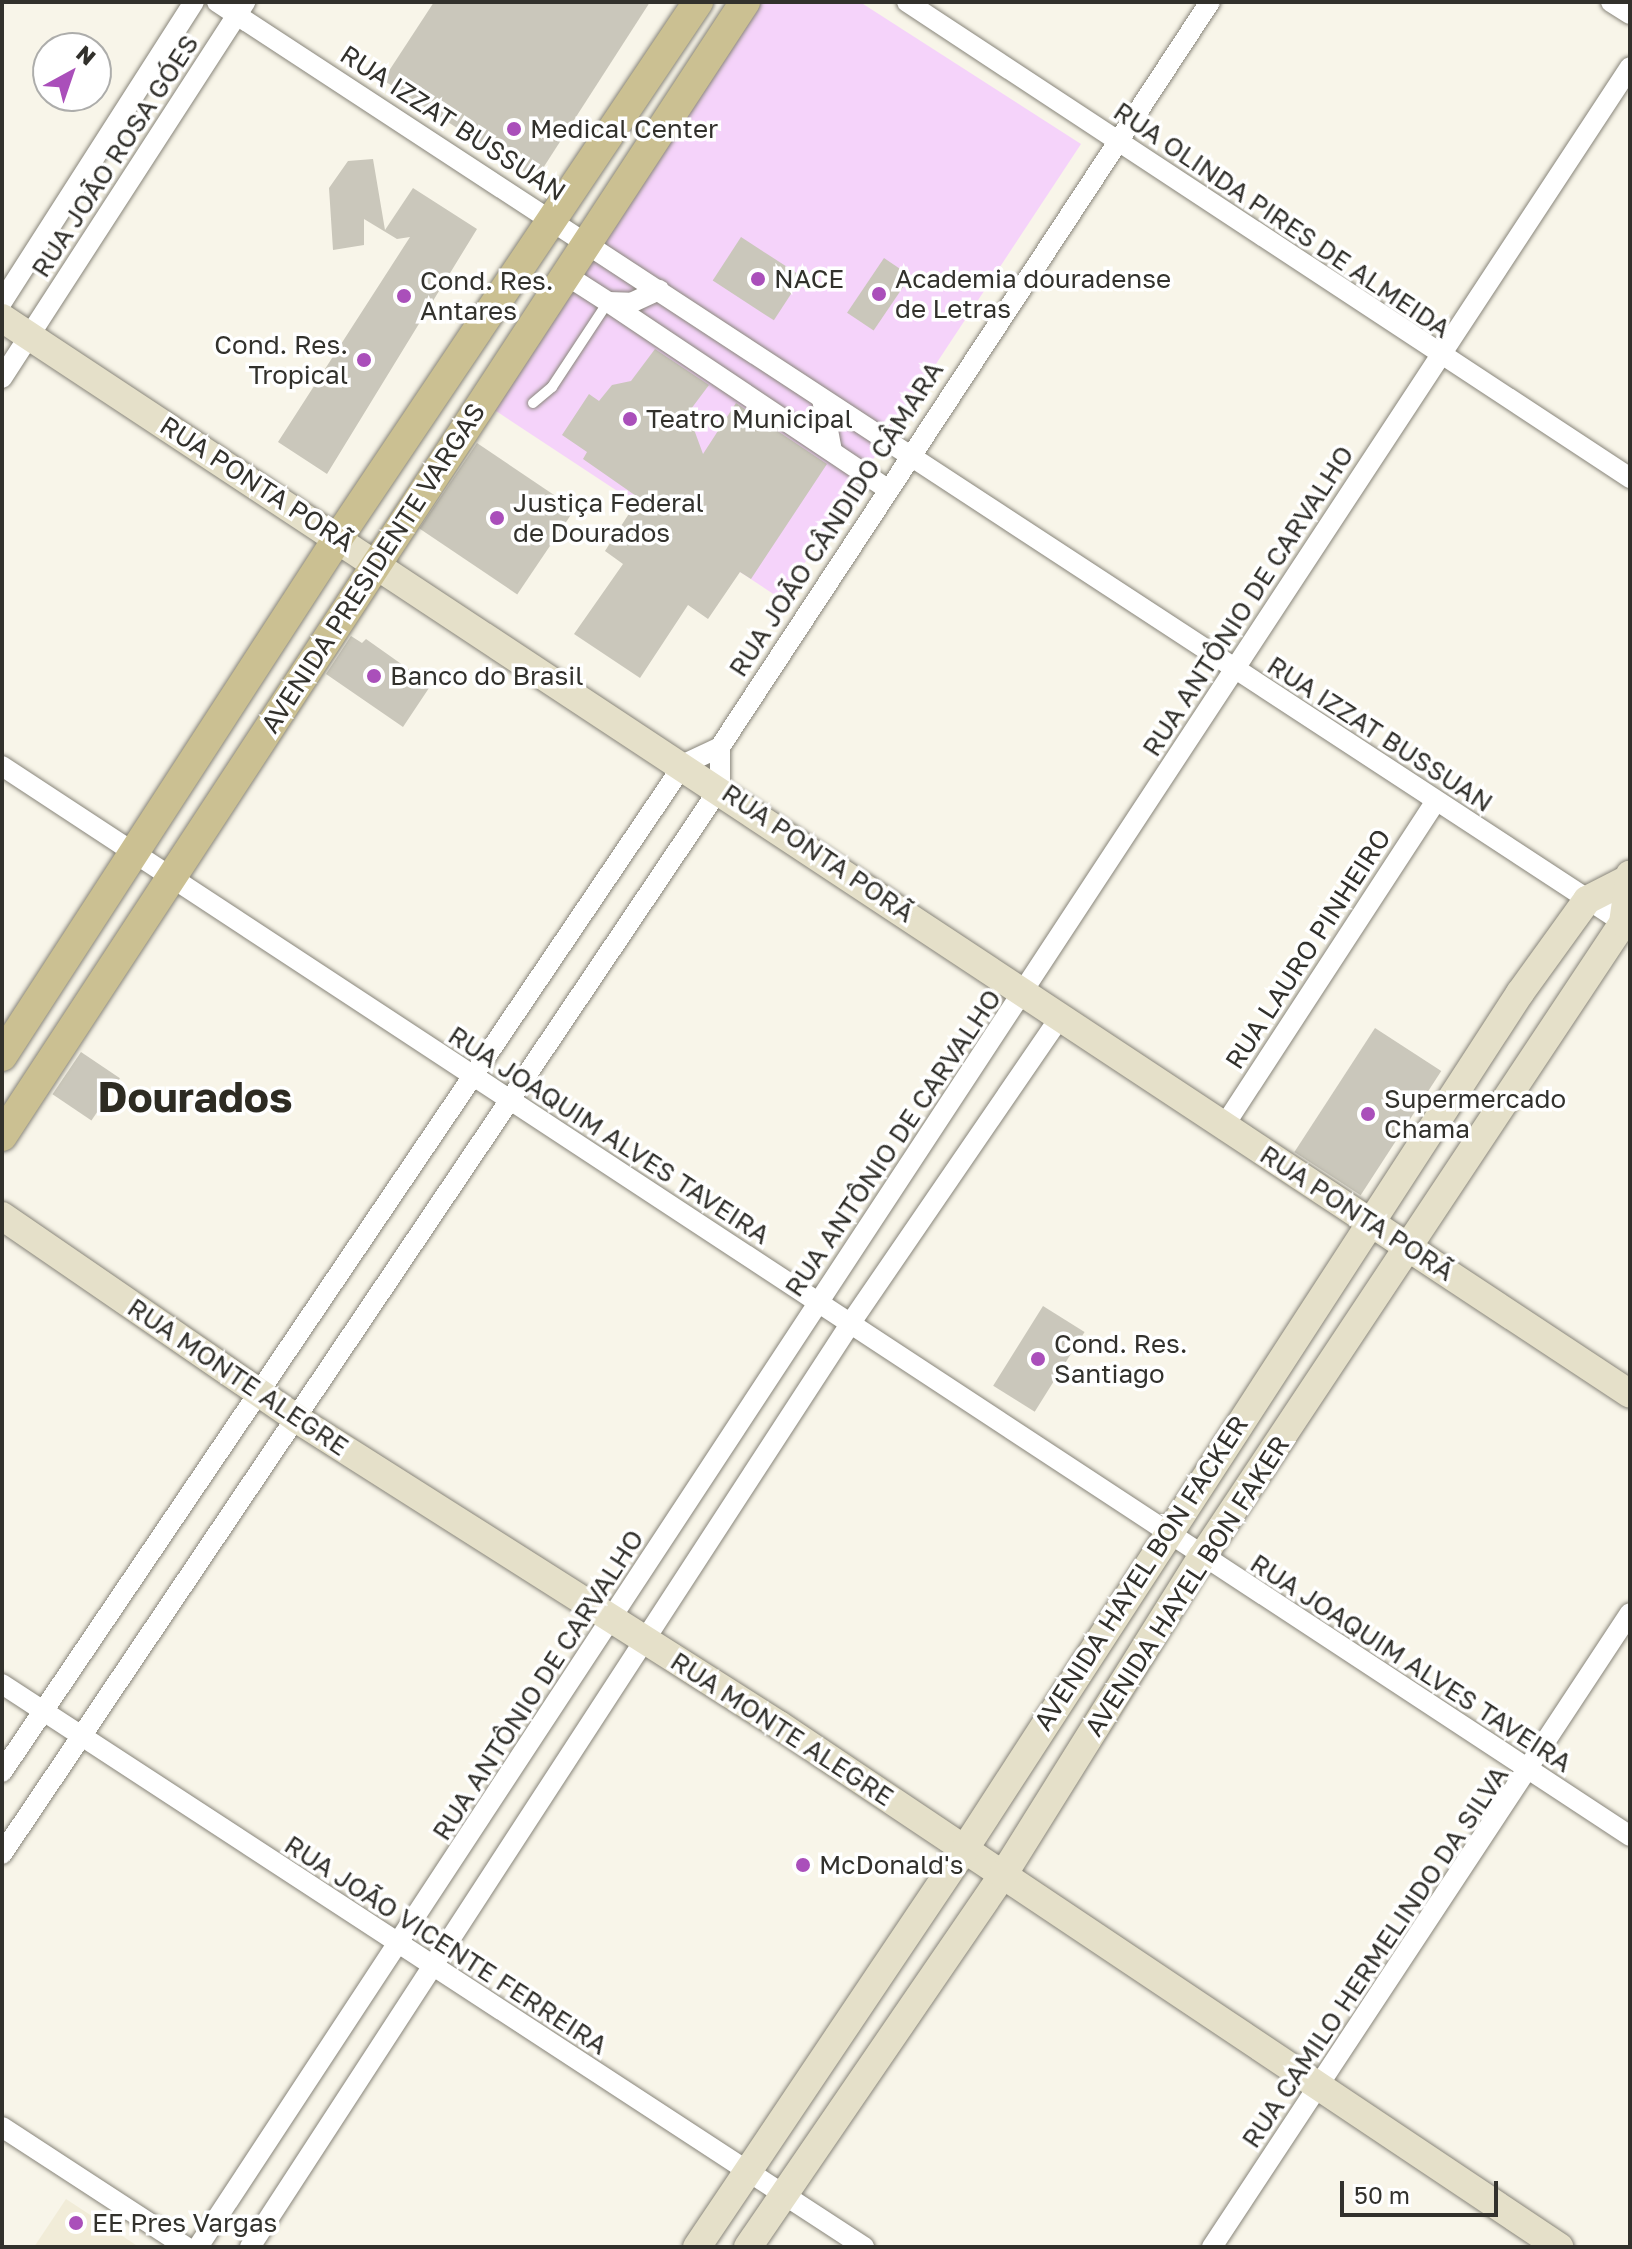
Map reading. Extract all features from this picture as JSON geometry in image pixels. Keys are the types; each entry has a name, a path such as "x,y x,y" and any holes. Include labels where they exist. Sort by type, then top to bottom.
{"main road":[{"name":"AVENIDA PRESIDENTE VARGAS","path":"2,1056 338,538 555,220 698,2"},
{"name":"AVENIDA PRESIDENTE VARGAS","path":"2,1136 745,2"}],"street":[{"name":"RUA JOÃO ROSA GÓES","path":"2,302 194,2"},
{"name":"RUA IZZAT BUSSUAN","path":"217,2 241,8 907,456 1627,925"},
{"name":"RUA OLINDA PIRES DE ALMEIDA","path":"907,2 1438,357 1630,478"},
{"name":"RUA JOÃO CÂNDIDO CÂMARA","path":"720,747 907,456 1210,2"},
{"path":"1611,2 1630,14"},
{"name":"RUA JOÃO ROSA GÓES","path":"2,378 241,8"},
{"name":"RUA ANTÔNIO DE CARVALHO","path":"198,2247 399,1947 1630,67"},
{"path":"566,275 886,488"},
{"path":"608,302 631,303 659,290"},
{"name":"RUA PONTA PORÃ","path":"2,318 684,764 1630,1394"},
{"path":"822,399 832,451"},
{"path":"2,1772 684,764 720,747 720,788 83,1739 2,1854"},
{"name":"RUA JOAQUIM ALVES TAVEIRA","path":"2,766 1528,1773 1630,1836"},
{"name":"RUA LAURO PINHEIRO","path":"1224,1126 1436,801"},
{"path":"1587,900 1628,877"},
{"path":"1627,925 1628,877"},
{"name":"AVENIDA HAYEL BON FACKER","path":"697,2247 964,1850 1165,1533 1587,900"},
{"name":"AVENIDA HAYEL BON FAKER","path":"748,2247 1003,1875 1202,1557 1627,925"},
{"path":"250,2247 428,1965 850,1324 1061,1016"},
{"name":"RUA MONTE ALEGRE","path":"2,1216 297,1419 613,1618 1559,2247"},
{"name":"RUA CAMILO HERMELINDO DA SILVA","path":"1212,2247 1528,1773 1630,1613"},
{"name":"RUA JOÃO VICENTE FERREIRA","path":"2,1684 399,1947 864,2247"},
{"path":"2,2127 186,2247"}],"lane":[{"path":"533,403 552,387 608,302"}],"shaded area":[{"path":"762,2 860,2 1081,144 781,599 493,409"},
{"name":"EE Pres Vargas","path":"66,2199 139,2247 34,2247"}],"building":[{"name":"Medical Center","path":"434,2 650,2 536,179 383,80"},
{"path":"373,159 385,230 413,188 477,229 327,474 278,442 410,237 397,239 364,219 364,245 333,250 329,188 348,161"},
{"name":"NACE","path":"741,237 802,277 774,320 713,281"},
{"name":"Academia douradense de Letras","path":"884,258 911,276 874,331 847,313"},
{"path":"655,349 709,385 688,413 703,454 736,403 827,464 751,579 740,572 708,619 688,605 640,678 574,634 623,564 605,551 639,498 583,459 587,452 562,435 589,394 599,401 612,385 631,381"},
{"name":"Justiça Federal de Dourados","path":"477,443 575,509 517,594 419,528"},
{"name":"Banco do Brasil","path":"351,636 362,643 366,639 431,685 403,727 326,674"},
{"name":"Supermercado Chama","path":"1375,1028 1441,1071 1361,1195 1294,1152"},
{"path":"81,1052 120,1078 91,1121 52,1094"},
{"name":"Cond. Res. Santiago","path":"1043,1306 1085,1332 1035,1412 993,1386"}],"place":[{"name":"Medical Center","path":"514,129"},
{"name":"NACE","path":"758,279"},
{"name":"Academia douradense de Letras","path":"879,294"},
{"name":"Cond. Res. Antares","path":"404,296"},
{"name":"Cond. Res. Tropical","path":"364,360"},
{"name":"Teatro Municipal","path":"630,419"},
{"name":"Justiça Federal de Dourados","path":"497,518"},
{"name":"Banco do Brasil","path":"374,676"},
{"name":"Supermercado Chama","path":"1368,1114"},
{"name":"Cond. Res. Santiago","path":"1038,1359"},
{"name":"McDonald's","path":"803,1865"},
{"name":"EE Pres Vargas","path":"76,2223"}],"district":[{"name":"Dourados","path":"195,1096"}]}
